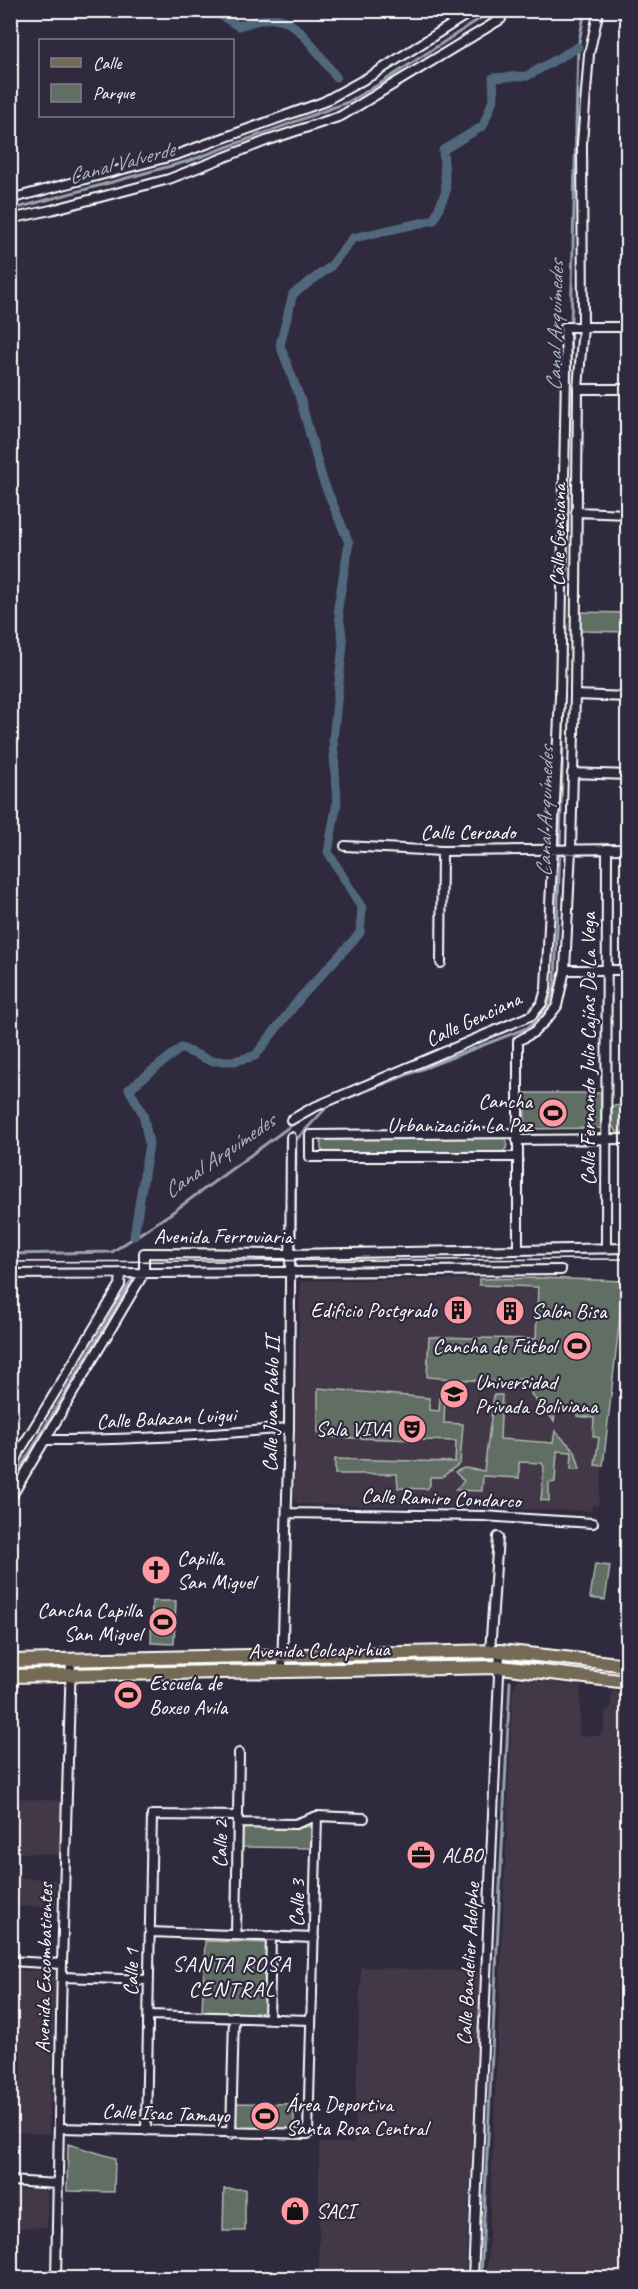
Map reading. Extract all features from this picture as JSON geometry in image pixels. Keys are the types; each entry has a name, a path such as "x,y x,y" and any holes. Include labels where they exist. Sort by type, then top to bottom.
{"main road":[{"name":"Avenida Colcapirhua","path":"10,1661 495,1651 627,1665"},
{"name":"Avenida Colcapirhua","path":"10,1676 500,1667 627,1682"}],"street":[{"path":"10,199 176,155 323,102 365,80 474,10"},
{"path":"10,219 169,178 266,141 341,116 501,19 502,10"},
{"name":"Calle Genciana","path":"291,1120 312,1108 532,1015 542,1003 546,990 572,773 581,326 582,143 588,54 599,10"},
{"path":"581,326 627,327"},
{"name":"Calle Genciana","path":"517,1137 518,1041 534,1032 548,1019 557,1006 566,970 562,849 561,629 566,371 568,327 581,326"},
{"path":"578,389 627,389"},
{"path":"576,512 627,514"},
{"path":"575,695 627,697"},
{"path":"572,773 627,775"},
{"name":"Calle Cercado","path":"345,846 442,851 627,849"},
{"name":"Calle Fernando Julio Cajías De La Vega","path":"606,1248 607,849"},
{"path":"441,963 442,851"},
{"path":"566,970 627,970"},
{"path":"518,1157 310,1157 310,1135 627,1140"},
{"name":"Calle Juan Pablo II","path":"282,1671 288,1513 291,1137"},
{"path":"517,1137 518,1249"},
{"name":"Avenida Ferroviaria","path":"561,1270 144,1273 144,1253 290,1254 627,1248"},
{"path":"10,1473 21,1449 120,1285 121,1273"},
{"path":"10,1274 144,1273"},
{"path":"10,1499 144,1273"},
{"name":"Calle Balazan Luigui","path":"45,1440 188,1437 289,1428"},
{"path":"10,1450 21,1449"},
{"name":"Calle Ramiro Condarco","path":"288,1513 483,1516 593,1523"},
{"name":"Calle Bandelier Adolphe","path":"472,2278 500,1667 495,1651 498,1537"},
{"name":"Avenida Excombatientes","path":"56,2278 71,1659"},
{"name":"Calle 2","path":"236,1935 239,1753"},
{"name":"Calle 1","path":"146,2131 152,1815 238,1819"},
{"path":"238,1819 295,1824 317,1816 364,1818"},
{"name":"Calle 3","path":"308,2134 317,1816"},
{"path":"150,1932 314,1938"},
{"path":"269,2019 272,1936"},
{"path":"10,1961 62,1964"},
{"path":"62,1977 149,1980"},
{"path":"148,2014 310,2020"},
{"path":"231,2134 234,2017"},
{"name":"Calle Isac Tamayo","path":"59,2128 231,2134 308,2134"},
{"path":"10,2181 57,2184"}],"shaded area":[{"name":"Universidad Privada Boliviana","path":"539,1278 624,1281 598,1506 593,1505 591,1511 299,1504 294,1500 300,1281"},
{"path":"523,1679 581,1686 579,1735 600,1736 601,1731 604,1731 606,1711 610,1711 612,1691 627,1693 627,2278 487,2278 513,1689 517,1681"},
{"path":"10,1798 61,1801 60,1855 11,1852"},
{"path":"10,1877 56,1880 55,1908 11,1906"},
{"path":"361,1967 481,1972 465,2278 319,2278 319,2143 354,2143"},
{"path":"11,1970 53,1971 56,1982 49,2134 11,2132"},
{"path":"11,2189 43,2190 47,2194 47,2227 13,2228 13,2269 46,2270 45,2278 11,2278"},
{"path":"66,2273 136,2276 239,2278 66,2278"}],"green space":[{"path":"578,612 627,613 627,632 578,631"},
{"path":"525,1093 601,1093 601,1128 525,1129"},
{"path":"627,1105 627,1132 617,1132 612,1126 612,1106"},
{"path":"325,1138 505,1138 507,1144 506,1149 502,1152 324,1152 321,1149 321,1141"},
{"path":"539,1278 624,1281 603,1466 595,1465 599,1438 593,1436 594,1418 577,1416 577,1411 556,1408 554,1421 531,1394 533,1385 529,1378 523,1377 512,1383 427,1377 429,1337 536,1339 538,1287 479,1285 479,1279"},
{"path":"318,1388 429,1398 429,1410 439,1411 440,1398 445,1398 444,1423 463,1424 460,1463 442,1477 430,1477 430,1485 427,1489 398,1488 397,1474 335,1474 335,1459 455,1462 456,1441 318,1437"},
{"path":"494,1395 502,1395 500,1439 553,1443 555,1431 575,1451 580,1469 571,1469 572,1452 557,1451 555,1482 549,1483 549,1501 541,1500 544,1467 542,1463 519,1462 519,1478 483,1476 482,1491 455,1490 464,1481 455,1472 464,1468 484,1471"},
{"path":"595,1564 610,1566 605,1600 590,1598"},
{"name":"Cancha Capilla San Miguel","path":"152,1601 176,1601 174,1644 151,1643"},
{"path":"485,1654 485,1660 300,1665 300,1659"},
{"path":"272,1659 272,1665 84,1670 84,1664"},
{"path":"60,1666 60,1671 11,1672 10,1667"},
{"path":"309,1826 311,1848 242,1847 243,1828 293,1829"},
{"path":"205,1941 267,1943 264,2016 202,2014"},
{"name":"Área Deportiva Santa Rosa Central","path":"235,2103 294,2104 294,2130 235,2129"},
{"path":"68,2144 115,2158 114,2192 67,2191"},
{"path":"224,2189 245,2189 245,2231 223,2231"}],"waterway":[{"path":"212,10 238,26 270,18 287,22 303,35 336,77"},
{"name":"Canal Valverde","path":"10,210 189,161 348,102 493,10"},
{"name":"Canal Arquímedes","path":"570,368 578,47 585,10"},
{"path":"134,1236 149,1144 143,1114 129,1089 181,1048 211,1061 234,1061 255,1056 301,997 360,933 362,908 328,852 337,802 333,740 343,644 338,607 349,543 322,478 300,398 280,345 293,294 330,267 353,238 434,220 446,191 443,150 483,126 494,97 493,78 527,76 578,47"},
{"name":"Canal Arquímedes","path":"10,1254 112,1252 170,1214 300,1119 327,1106 527,1028 546,1008 555,982 558,909 569,396"},
{"path":"295,1249 296,1140 325,1109"},
{"path":"10,1486 134,1276"},
{"path":"481,2278 510,1682"}],"tram line":[{"path":"10,1262 628,1259"}],"place":[{"name":"Cancha Urbanización La Paz","path":"553,1113"},
{"name":"Edificio Postgrado","path":"458,1310"},
{"name":"Salón Bisa","path":"510,1311"},
{"name":"Cancha de Fútbol","path":"577,1346"},
{"name":"Universidad Privada Boliviana","path":"454,1394"},
{"name":"Sala VIVA","path":"412,1429"},
{"name":"Capilla San Miguel","path":"156,1570"},
{"name":"Cancha Capilla San Miguel","path":"163,1622"},
{"name":"Escuela de Boxeo Avila","path":"128,1695"},
{"name":"ALBO","path":"421,1855"},
{"name":"Área Deportiva Santa Rosa Central","path":"265,2116"},
{"name":"SACI","path":"295,2211"}],"district":[{"name":"SANTA ROSA CENTRAL","path":"232,1976"}]}
